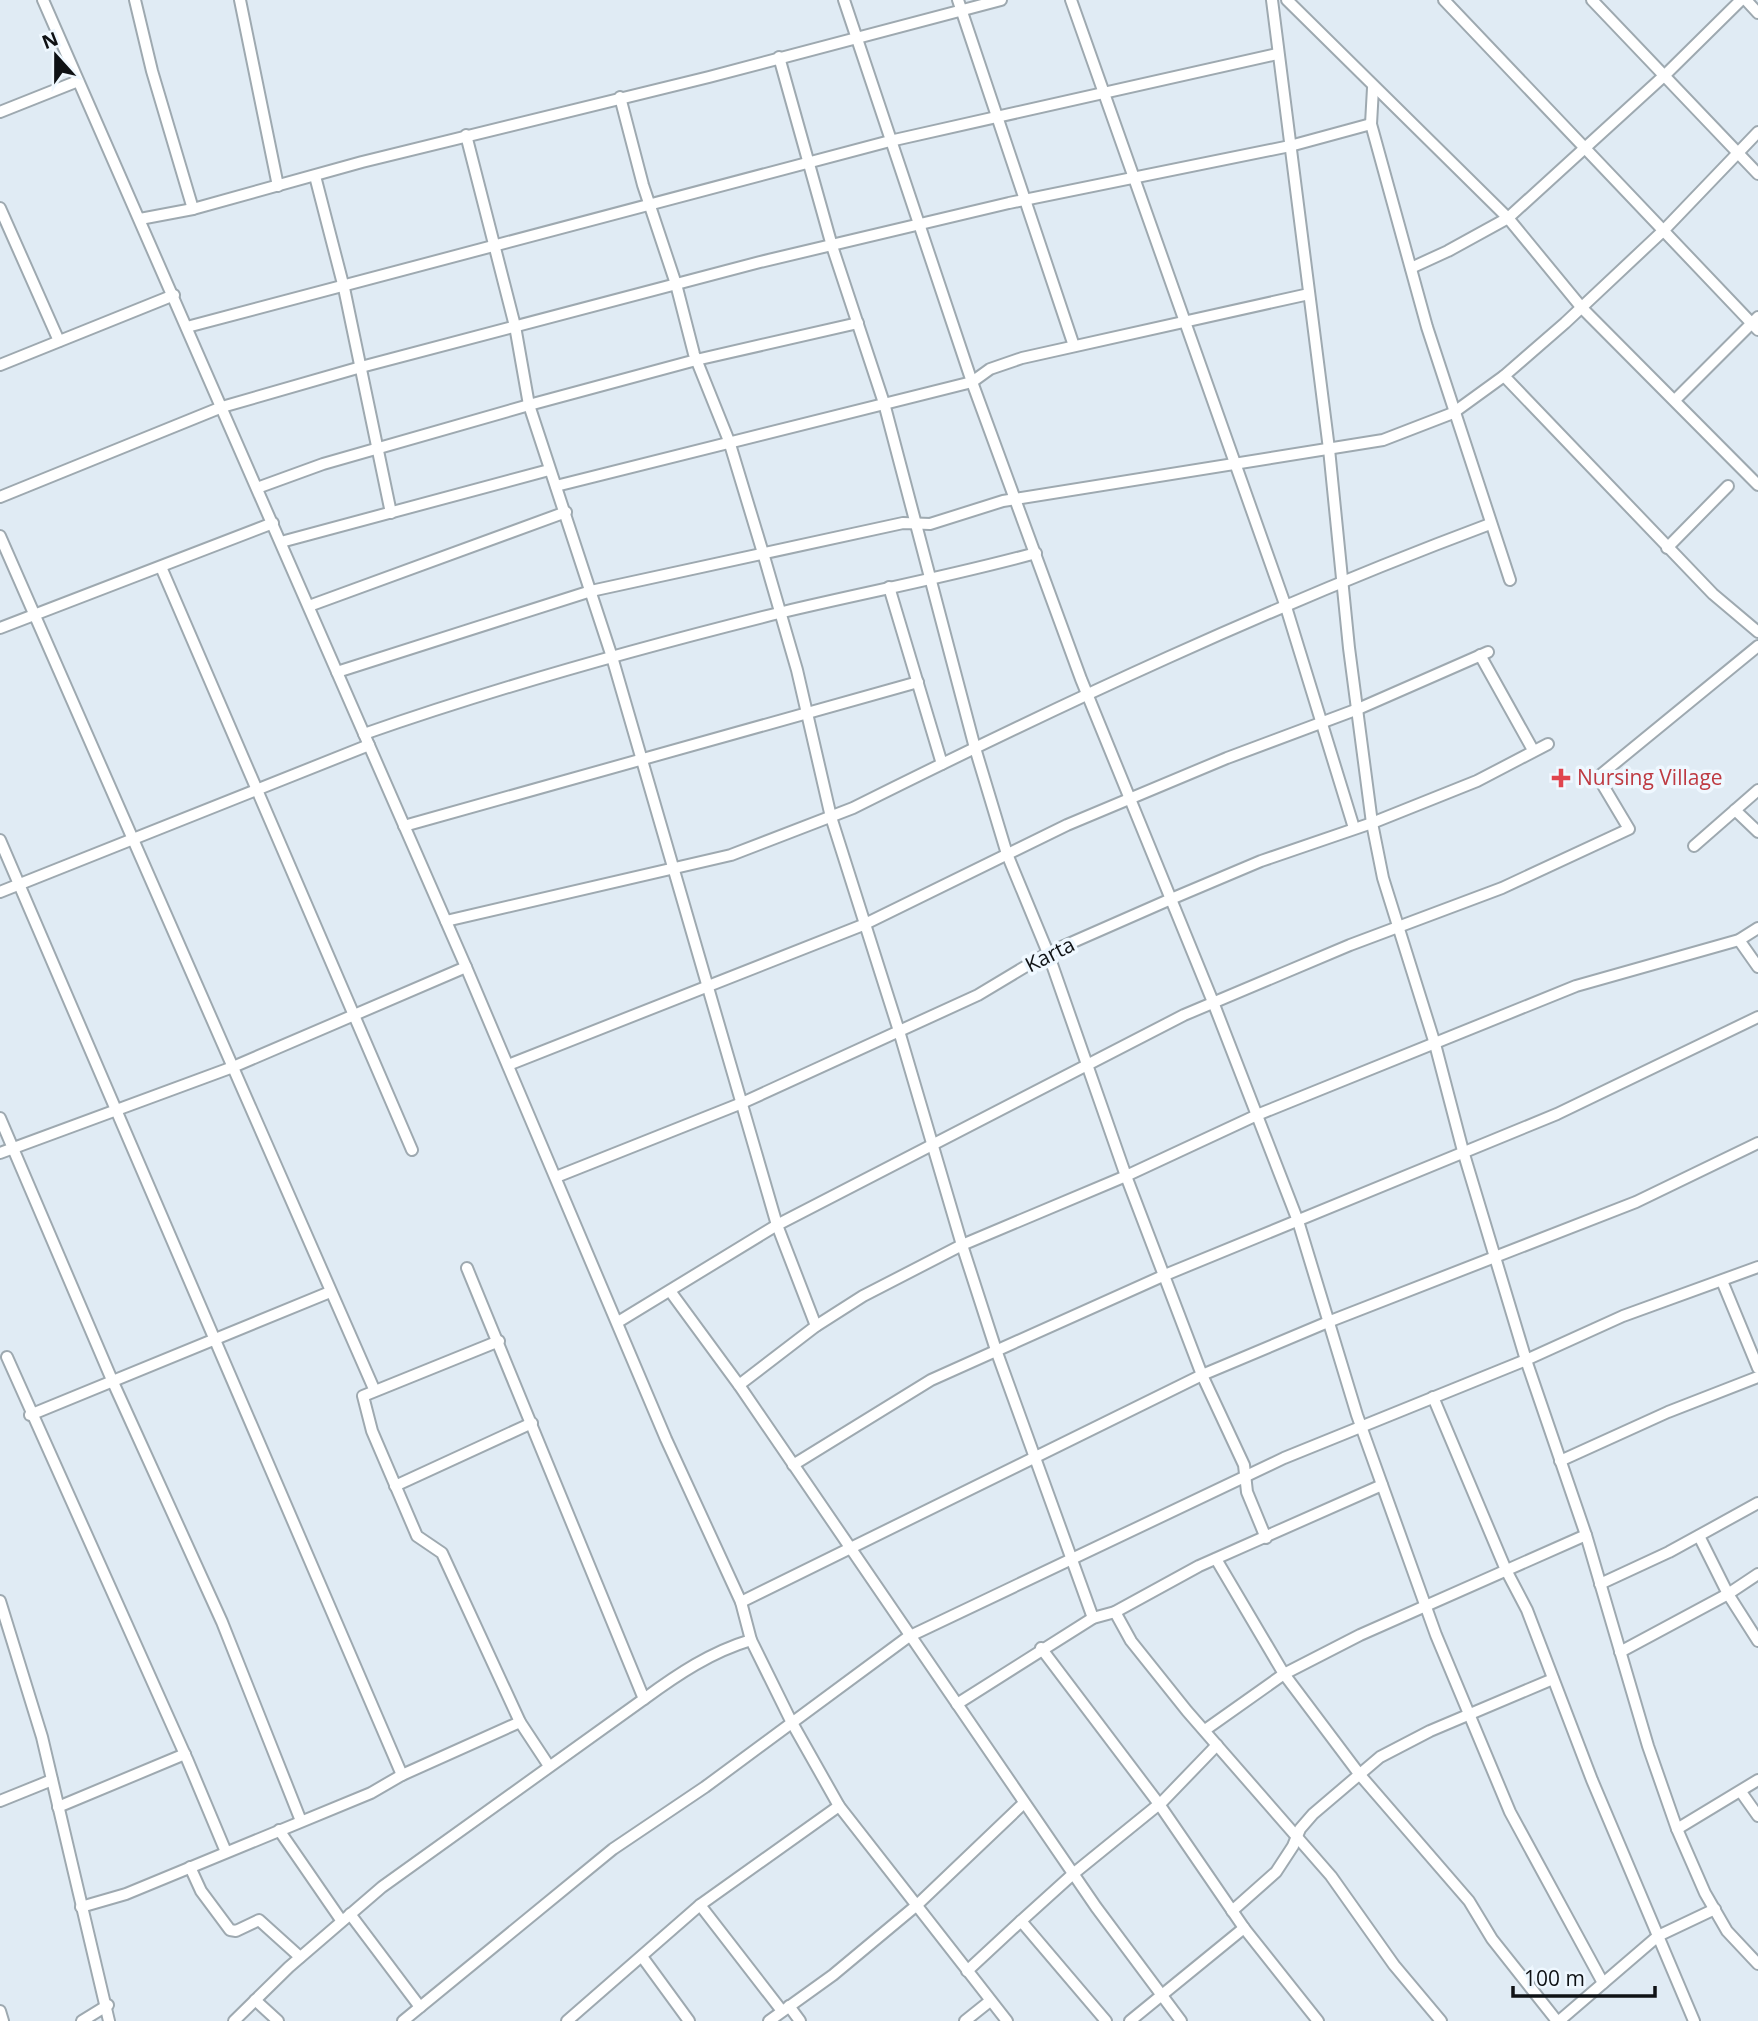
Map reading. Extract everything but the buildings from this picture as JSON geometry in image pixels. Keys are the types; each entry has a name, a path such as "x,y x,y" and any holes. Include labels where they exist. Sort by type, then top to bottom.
{"street":[{"path":"43,0 466,967 666,1439 741,1602 751,1640 791,1721 839,1805 1007,2021"},
{"path":"135,0 152,71 193,209"},
{"path":"240,0 278,186"},
{"path":"844,0 972,382 1088,696 1213,1002 1298,1221 1361,1426 1426,1606 1510,1812 1603,1983"},
{"path":"140,219 193,209 466,135 709,77 856,38 960,5 1001,0"},
{"path":"1071,0 1183,323 1237,465 1286,607 1354,828"},
{"path":"1272,0 1329,449 1371,823 1383,878 1435,1044 1494,1256 1526,1360 1586,1535 1647,1746 1677,1829 1715,1909 1727,1931 1758,1965"},
{"path":"1287,0 1373,88 1508,218 1582,307 1758,485"},
{"path":"1444,0 1756,323 1675,400"},
{"path":"1592,0 1666,74 1758,174"},
{"path":"1410,268 1448,251 1508,218 1743,0 1758,13"},
{"path":"960,5 1074,346"},
{"path":"187,327 344,288 649,203 810,164 890,141 1277,54"},
{"path":"779,57 832,246 884,403 975,748 1007,854 1048,953 1126,1176 1202,1375 1244,1465 1247,1492 1266,1538"},
{"path":"0,112 78,81"},
{"path":"1373,88 1371,124 1410,268 1453,413 1510,580"},
{"path":"620,97 696,360 729,441 763,553 808,714 831,817 863,925 899,1031 930,1143 996,1350 1093,1618"},
{"path":"0,497 222,407 361,367 832,246 1026,200 1290,146 1371,124"},
{"path":"337,672 592,591 763,553 903,523 930,524 1017,499 1383,440 1453,413 1504,376 1664,230 1758,132"},
{"path":"466,135 514,326 529,405 612,657 777,1225 816,1326"},
{"path":"315,176 344,288 391,513"},
{"path":"0,208 59,341"},
{"path":"556,486 972,382 990,369 1074,346 1309,294"},
{"path":"0,365 174,295"},
{"path":"257,488 377,449 529,405 696,360 858,323"},
{"path":"1504,376 1667,548 1713,594 1758,632"},
{"path":"281,542 549,470"},
{"path":"1667,548 1728,486"},
{"path":"309,606 566,512"},
{"path":"0,628 273,523"},
{"path":"446,922 731,855 831,817 1203,641 1379,565 1490,524"},
{"path":"0,536 374,1390"},
{"path":"0,892 256,791 367,739 612,657 780,613 889,587 931,580 1036,553"},
{"path":"160,567 412,1150"},
{"path":"889,587 942,764"},
{"path":"618,1322 777,1225 930,1143 1213,1002 1502,888 1629,829 1598,777 1758,646"},
{"path":"508,1065 863,925 1007,854 1130,798 1321,720 1358,709 1484,653 1533,750"},
{"path":"404,826 918,682"},
{"name":"Karta","path":"556,1177 742,1103 978,995 1048,953 1171,899 1261,861 1371,823 1477,781 1548,744"},
{"path":"1694,846 1758,790"},
{"path":"1735,810 1758,831"},
{"path":"0,841 214,1339 287,1501 402,1775"},
{"path":"739,1385 816,1326 863,1296 962,1245 1126,1176 1256,1115 1576,986 1739,940 1758,928"},
{"path":"1739,940 1758,967"},
{"path":"0,1153 233,1067 466,967"},
{"path":"793,1465 931,1380 1165,1275 1557,1114 1758,1017"},
{"path":"0,1118 112,1380 222,1622 301,1821"},
{"path":"741,1602 1202,1375 1328,1322 1636,1202 1758,1143"},
{"path":"403,2021 613,1849 705,1787 908,1637 1073,1557 1361,1426 1526,1360 1623,1316 1758,1267"},
{"path":"467,1268 644,1699"},
{"path":"1722,1281 1758,1368"},
{"path":"670,1291 739,1385 908,1637 1073,1874 1181,2021"},
{"path":"30,1415 330,1292"},
{"path":"499,1341 363,1396 372,1431 417,1536 442,1553 520,1722 549,1766"},
{"path":"7,1357 30,1415 185,1754 226,1852"},
{"path":"1560,1461 1668,1412 1758,1377"},
{"path":"1433,1397 1506,1570 1527,1610 1694,2021"},
{"path":"395,1486 532,1423"},
{"path":"957,1704 1041,1648 1093,1618 1115,1612 1216,1559 1381,1485"},
{"path":"1600,1584 1699,1536 1758,1503"},
{"path":"1205,1730 1284,1674 1426,1606 1586,1535"},
{"path":"1699,1536 1728,1594 1758,1641"},
{"path":"1216,1559 1284,1674 1360,1775 1452,1880 1492,1938 1558,2021 1658,1936 1715,1909"},
{"path":"1620,1652 1728,1594 1758,1574"},
{"path":"0,1601 42,1737 109,2021"},
{"path":"1115,1612 1132,1641 1217,1745 1331,1876 1394,1965 1441,2021"},
{"path":"234,2021 300,1957 382,1886 679,1673 723,1649 751,1640"},
{"path":"1041,1648 1159,1804 1244,1928 1318,2021"},
{"path":"1232,1911 1276,1872 1313,1814 1380,1757 1553,1678"},
{"path":"80,1907 126,1894 371,1793 402,1775 520,1722"},
{"path":"967,1971 1073,1874 1159,1804 1217,1745"},
{"path":"58,1807 185,1754"},
{"path":"0,1801 52,1780"},
{"path":"1677,1829 1758,1780"},
{"path":"1741,1792 1758,1816"},
{"path":"769,2021 833,1975 917,1905 1024,1803"},
{"path":"567,2021 700,1905 839,1805"},
{"path":"279,1830 345,1917 420,2007"},
{"path":"190,1867 201,1891 230,1930 233,1932 260,1920 300,1957"},
{"path":"700,1905 785,2008 800,2021"},
{"path":"1021,1921 1106,2021"},
{"path":"1130,2021 1244,1928"},
{"path":"642,1958 690,2021"},
{"path":"255,2000 278,2021"},
{"path":"965,2021 990,2001"},
{"path":"82,2021 107,2005"},
{"path":"0,2011 3,2021"}],"place":[{"name":"Nursing Village","path":"1561,778"}]}
